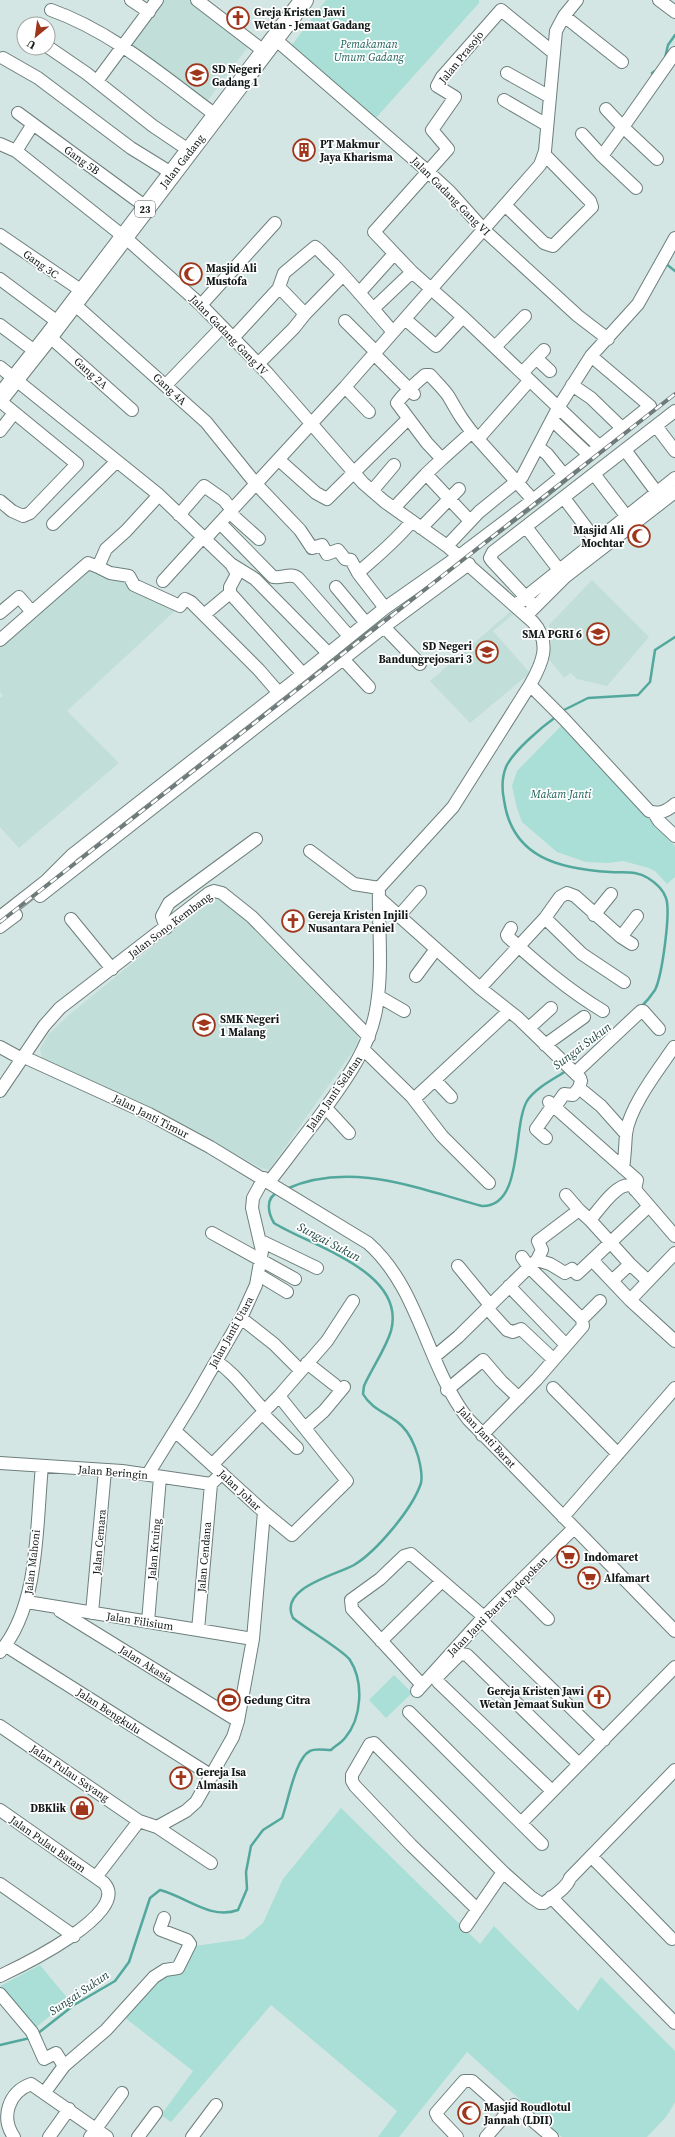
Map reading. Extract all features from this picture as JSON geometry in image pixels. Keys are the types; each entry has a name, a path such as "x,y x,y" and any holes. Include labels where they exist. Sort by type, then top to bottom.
{"highway":[{"name":"Jalan Gadang","path":"0,398 304,0"}],"street":[{"path":"131,0 149,12"},
{"path":"97,81 157,0"},
{"name":"Jalan Gadang Gang VI","path":"197,0 270,45 428,172 484,230 578,316 608,339"},
{"path":"163,581 231,512 279,460 432,289 540,165 544,154 556,31 564,16 577,0"},
{"path":"659,0 675,12"},
{"path":"51,10 87,26 123,46 216,116"},
{"name":"Jalan Prasojo","path":"428,172 448,150 432,130 455,97 438,86 442,77 500,10 554,53"},
{"path":"564,16 622,62"},
{"path":"56,53 97,81 153,126 190,151"},
{"path":"602,156 675,53"},
{"path":"3,58 38,78 131,148 172,174"},
{"path":"507,74 550,97"},
{"path":"504,100 547,125"},
{"path":"606,109 657,159"},
{"name":"Gang 5B","path":"18,113 146,207"},
{"path":"16,151 33,124"},
{"path":"582,134 602,156 636,188"},
{"name":"Jalan Gadang Gang IV","path":"0,144 16,151 124,236 201,305 258,364 372,491 519,601"},
{"path":"505,206 544,243 553,246 592,207 590,201 544,154"},
{"path":"428,172 374,232 412,272 463,317 599,446"},
{"path":"201,305 275,223"},
{"name":"Gang 3C","path":"0,235 78,297"},
{"path":"447,546 470,521 498,495 518,482 522,477 572,384 591,356 608,339 638,304 675,238"},
{"path":"233,338 279,288 284,273 314,247 343,275 393,332"},
{"path":"359,293 394,254"},
{"path":"373,309 412,272"},
{"path":"258,364 294,328 304,314 343,275"},
{"name":"Gang 2A","path":"0,279 54,329 132,410"},
{"path":"279,288 304,314"},
{"name":"Gang 4A","path":"78,297 166,385 206,422 256,484 290,518 311,548 322,544 327,554 338,550 345,559 351,560 358,573"},
{"path":"495,348 525,316"},
{"path":"405,319 439,349 463,317"},
{"path":"345,321 412,392"},
{"path":"0,325 36,352"},
{"path":"166,385 222,327"},
{"path":"394,508 442,459 475,435 525,377 540,354 550,371"},
{"path":"0,917 46,881 72,855 278,692 303,674 349,636 533,500 650,406 591,356"},
{"path":"0,368 159,495 231,564 254,579 328,653"},
{"path":"412,392 426,375 430,375 448,396 462,422 533,500"},
{"path":"572,384 591,398 622,428"},
{"path":"345,387 369,412"},
{"path":"412,392 405,392 396,404 442,459"},
{"path":"0,401 77,464 30,513 23,516 12,511 0,501"},
{"path":"379,893 453,807 540,667 545,643 539,628 530,611 519,601 490,558 493,552 675,411"},
{"path":"0,431 14,413"},
{"path":"279,460 316,493 328,499 408,419"},
{"path":"552,420 589,455"},
{"path":"656,426 675,451"},
{"path":"538,447 548,454 564,476"},
{"path":"625,450 660,497"},
{"path":"53,524 116,462"},
{"path":"372,491 394,466"},
{"path":"426,474 470,521"},
{"path":"594,474 627,517"},
{"path":"519,601 561,573 660,497 675,478"},
{"path":"179,515 203,486 224,500 231,512 259,540"},
{"path":"385,608 358,573 387,546 417,524 459,489"},
{"path":"599,544 627,517 660,497 675,492"},
{"path":"98,567 106,549 126,531 159,495"},
{"path":"564,498 599,544"},
{"path":"220,523 273,577 278,578 292,575 298,578 349,636"},
{"path":"526,527 561,573"},
{"path":"0,640 88,563 110,573 128,576 134,585 180,606 185,599 191,602 205,614 278,692"},
{"path":"231,564 237,574 230,586 230,593 303,674"},
{"path":"0,927 384,627 469,564"},
{"path":"530,611 561,573"},
{"path":"336,587 366,623"},
{"path":"205,614 230,593"},
{"path":"0,612 19,597 32,612"},
{"path":"384,627 420,664"},
{"path":"343,659 369,687"},
{"path":"530,685 551,705 649,811 654,813 659,821 675,836"},
{"path":"654,813 668,810 675,804"},
{"path":"166,928 162,916 169,904 256,839"},
{"path":"310,851 354,884 379,893 399,916 480,988 529,1028 560,1060 575,1072 582,1081 579,1088 573,1095 564,1094 533,1126 546,1138"},
{"name":"Jalan Sono Kembang","path":"0,1091 50,1018 209,893 214,891 222,893 252,917 369,1037"},
{"path":"399,916 420,892"},
{"name":"Jalan Janti Selatan","path":"269,1181 326,1108 364,1050 369,1037 378,996 380,971 379,893"},
{"path":"480,988 545,918 560,897 566,893 575,896 594,915 632,944"},
{"path":"594,915 611,894"},
{"path":"621,937 636,916"},
{"path":"545,918 582,954 624,982"},
{"path":"71,919 112,969"},
{"path":"511,928 507,936 519,947 577,996 603,1011"},
{"path":"416,976 436,949"},
{"path":"378,996 404,1011"},
{"path":"529,1028 552,1008"},
{"path":"414,1100 508,1011"},
{"path":"575,1072 641,1011 643,1011 659,1029"},
{"path":"545,1045 584,1017"},
{"path":"623,1168 627,1143 626,1134 636,1108 649,1084 674,1047"},
{"name":"Jalan Janti Timur","path":"0,1048 149,1114 269,1181"},
{"path":"364,1050 414,1100 442,1136 489,1183"},
{"path":"435,1080 451,1097"},
{"path":"579,1088 601,1106 626,1134"},
{"path":"552,1105 637,1180 635,1190"},
{"path":"326,1108 349,1133"},
{"name":"Jalan Janti Barat","path":"269,1181 354,1233 384,1258 399,1280 434,1357 447,1390 464,1415 675,1631"},
{"name":"Jalan Janti Utara","path":"148,1474 241,1318 252,1294 259,1275 261,1260 261,1241 252,1208 253,1198 269,1181"},
{"path":"590,1220 619,1187 626,1184 635,1190 675,1236"},
{"path":"566,1195 630,1264 648,1281"},
{"path":"529,1261 550,1264 565,1273 572,1269 577,1274 649,1206"},
{"path":"434,1357 488,1307 509,1286 529,1261 542,1250 538,1241 579,1210"},
{"path":"212,1233 294,1279"},
{"path":"261,1241 317,1268"},
{"path":"630,1300 675,1253"},
{"path":"592,1260 630,1300 675,1341"},
{"path":"482,1435 519,1398 583,1326 582,1319 529,1261"},
{"path":"612,1281 630,1264"},
{"path":"458,1266 507,1330 513,1332 521,1330 553,1360"},
{"path":"259,1275 287,1292"},
{"path":"509,1286 566,1345"},
{"path":"212,1464 279,1396 331,1335 353,1301"},
{"path":"582,1319 600,1301"},
{"path":"241,1318 287,1357 340,1386 328,1408 305,1428"},
{"path":"447,1390 483,1360 501,1381 519,1398"},
{"path":"216,1361 238,1379 245,1390 297,1448"},
{"path":"553,1388 618,1454"},
{"path":"563,1517 675,1388"},
{"path":"264,1512 292,1534 346,1481 279,1396"},
{"name":"Jalan Johar","path":"157,1827 186,1811 196,1802 212,1776 232,1737 238,1721 253,1639 264,1512 175,1431"},
{"name":"Jalan Beringin","path":"0,1463 148,1474 211,1484"},
{"name":"Jalan Mahoni","path":"3,1649 27,1602 31,1582 42,1466"},
{"name":"Jalan Cemara","path":"92,1613 105,1470"},
{"path":"211,1484 222,1473"},
{"name":"Jalan Kruing","path":"148,1622 160,1477"},
{"name":"Jalan Cendana","path":"198,1630 211,1484"},
{"name":"Jalan Janti Barat Padepokan","path":"381,1641 419,1688 482,1618 516,1587 574,1528"},
{"path":"442,1581 381,1641 352,1609 351,1600 380,1579 404,1556 408,1554 413,1556 442,1581 482,1618 604,1740"},
{"path":"516,1587 548,1619"},
{"name":"Jalan Filisium","path":"27,1602 253,1639"},
{"name":"Jalan Akasia","path":"54,1607 238,1721"},
{"name":"Jalan Bengkulu","path":"3,1649 212,1776"},
{"path":"552,1791 438,1682 437,1677 458,1656 464,1654 467,1655 579,1764"},
{"path":"521,1823 675,1668"},
{"path":"409,1712 542,1844"},
{"name":"Jalan Pulau Sayang","path":"0,1726 139,1821 157,1827 211,1863"},
{"path":"478,1909 411,1845 355,1786 352,1781 352,1775 370,1744 374,1743 503,1872 536,1901 544,1903 565,1887 570,1878 675,1770"},
{"name":"Jalan Pulau Batam","path":"0,1810 96,1877 106,1885 109,1892 107,1899 98,1913 74,1936 0,1976"},
{"path":"96,1877 139,1821"},
{"path":"592,1857 672,1939"},
{"path":"466,1926 503,1872"},
{"path":"0,1884 74,1936"},
{"path":"554,1894 675,2023"},
{"path":"45,2092 64,2066 106,2030 154,1977 165,1970 178,1968 190,1944 187,1940 160,1929 164,1918"},
{"path":"0,1994 32,2032 44,2058 56,2053 64,2066"},
{"path":"457,2137 436,2113 464,2081 472,2081 507,2112"},
{"path":"14,2137 9,2132 5,2119 6,2107 17,2090 31,2084 69,2109 93,2133 108,2137"},
{"path":"93,2133 122,2092"},
{"path":"192,2137 216,2105"},
{"path":"489,2136 512,2106 516,2106 552,2137"},
{"path":"49,2137 69,2109"},
{"path":"138,2137 156,2113"}],"shaded area":[{"name":"SD Negeri Gadang 1","path":"163,0 193,0 251,43 205,104 128,45"},
{"path":"90,564 179,607 67,711 119,763 19,848 0,827 0,698 3,696 0,692 0,641"},
{"name":"SMA PGRI 6","path":"592,580 649,637 607,686 577,679 571,673 564,678 548,658 551,648 549,625"},
{"name":"SD Negeri Bandungrejosari 3","path":"511,611 514,614 493,631 530,673 470,723 430,681"},
{"name":"SMK Negeri 1 Malang","path":"212,898 222,898 232,905 359,1035 357,1045 269,1170 261,1168 154,1110 42,1058 40,1049 48,1035 69,1015"}],"green space":[{"name":"Pemakaman Umum Gadang","path":"326,0 479,0 479,3 374,120 288,50"},
{"name":"Makam Janti","path":"561,726 675,846 675,877 667,884 655,871 649,868 623,861 608,863 586,862 557,852 522,822 512,786 517,771"},
{"path":"394,1675 412,1693 386,1718 369,1700"},
{"path":"341,1808 480,1944 494,1926 578,2011 601,1977 675,2051 675,2102 666,2117 647,2137 562,2137 467,2052 399,2137 378,2137 397,2111 271,2005 171,2122 161,2115 193,2071 124,2017 188,1947 244,1939 263,1923 283,1879"},
{"path":"40,1965 69,2000 34,2029 0,1986"}],"waterway":[{"path":"665,58 668,45 675,35"},
{"path":"652,73 658,69"},
{"path":"665,263 675,271"},
{"name":"Sungai Sukun","path":"562,711 588,698 638,695 650,682 655,650 675,637"},
{"name":"Sungai Sukun","path":"557,716 522,746 506,767 503,779 503,792 509,820 517,835 528,847 541,857 573,868 639,874 643,875 659,886 666,898 667,905 667,930 665,944 658,983 655,990 641,1007"},
{"name":"Sungai Sukun","path":"286,1189 310,1181 335,1177 360,1177 384,1180 434,1192 482,1206 495,1203 505,1194 511,1180 515,1164 522,1113 527,1101 530,1096 540,1088 566,1071"},
{"name":"Sungai Sukun","path":"37,2034 74,2005 115,1981 129,1962 150,1898 160,1890 208,1910 218,1912 238,1910 247,1889 246,1872 251,1846 263,1830 282,1818 300,1762 310,1751 317,1749 331,1750 342,1741 351,1730 358,1710 358,1679 350,1660 340,1651 293,1618 291,1608 294,1598 301,1591 323,1578 354,1565 373,1550 393,1528 417,1493 421,1483 421,1469 415,1448 405,1429 371,1404 363,1394 364,1386 391,1331 392,1310 385,1292 371,1277 352,1263 274,1223 270,1215 269,1202 278,1192"},
{"name":"Sungai Sukun","path":"0,2045 30,2038"}],"railway":[{"path":"0,922 675,394"}],"place":[{"name":"Greja Kristen Jawi Wetan - Jemaat Gadang","path":"238,18"},
{"name":"SD Negeri Gadang 1","path":"197,75"},
{"name":"PT Makmur Jaya Kharisma","path":"304,150"},
{"name":"Masjid Ali Mustofa","path":"191,274"},
{"name":"Masjid Ali Mochtar","path":"639,536"},
{"name":"SMA PGRI 6","path":"598,634"},
{"name":"SD Negeri Bandungrejosari 3","path":"487,652"},
{"name":"Gereja Kristen Injili Nusantara Peniel","path":"293,921"},
{"name":"SMK Negeri 1 Malang","path":"204,1025"},
{"name":"Indomaret","path":"568,1557"},
{"name":"Alfamart","path":"589,1578"},
{"name":"Gereja Kristen Jawi Wetan Jemaat Sukun","path":"599,1697"},
{"name":"Gedung Citra","path":"229,1700"},
{"name":"Gereja Isa Almasih","path":"181,1778"},
{"name":"DBKlik","path":"82,1808"},
{"name":"Masjid Roudlotul Jannah (LDII)","path":"469,2113"}]}
